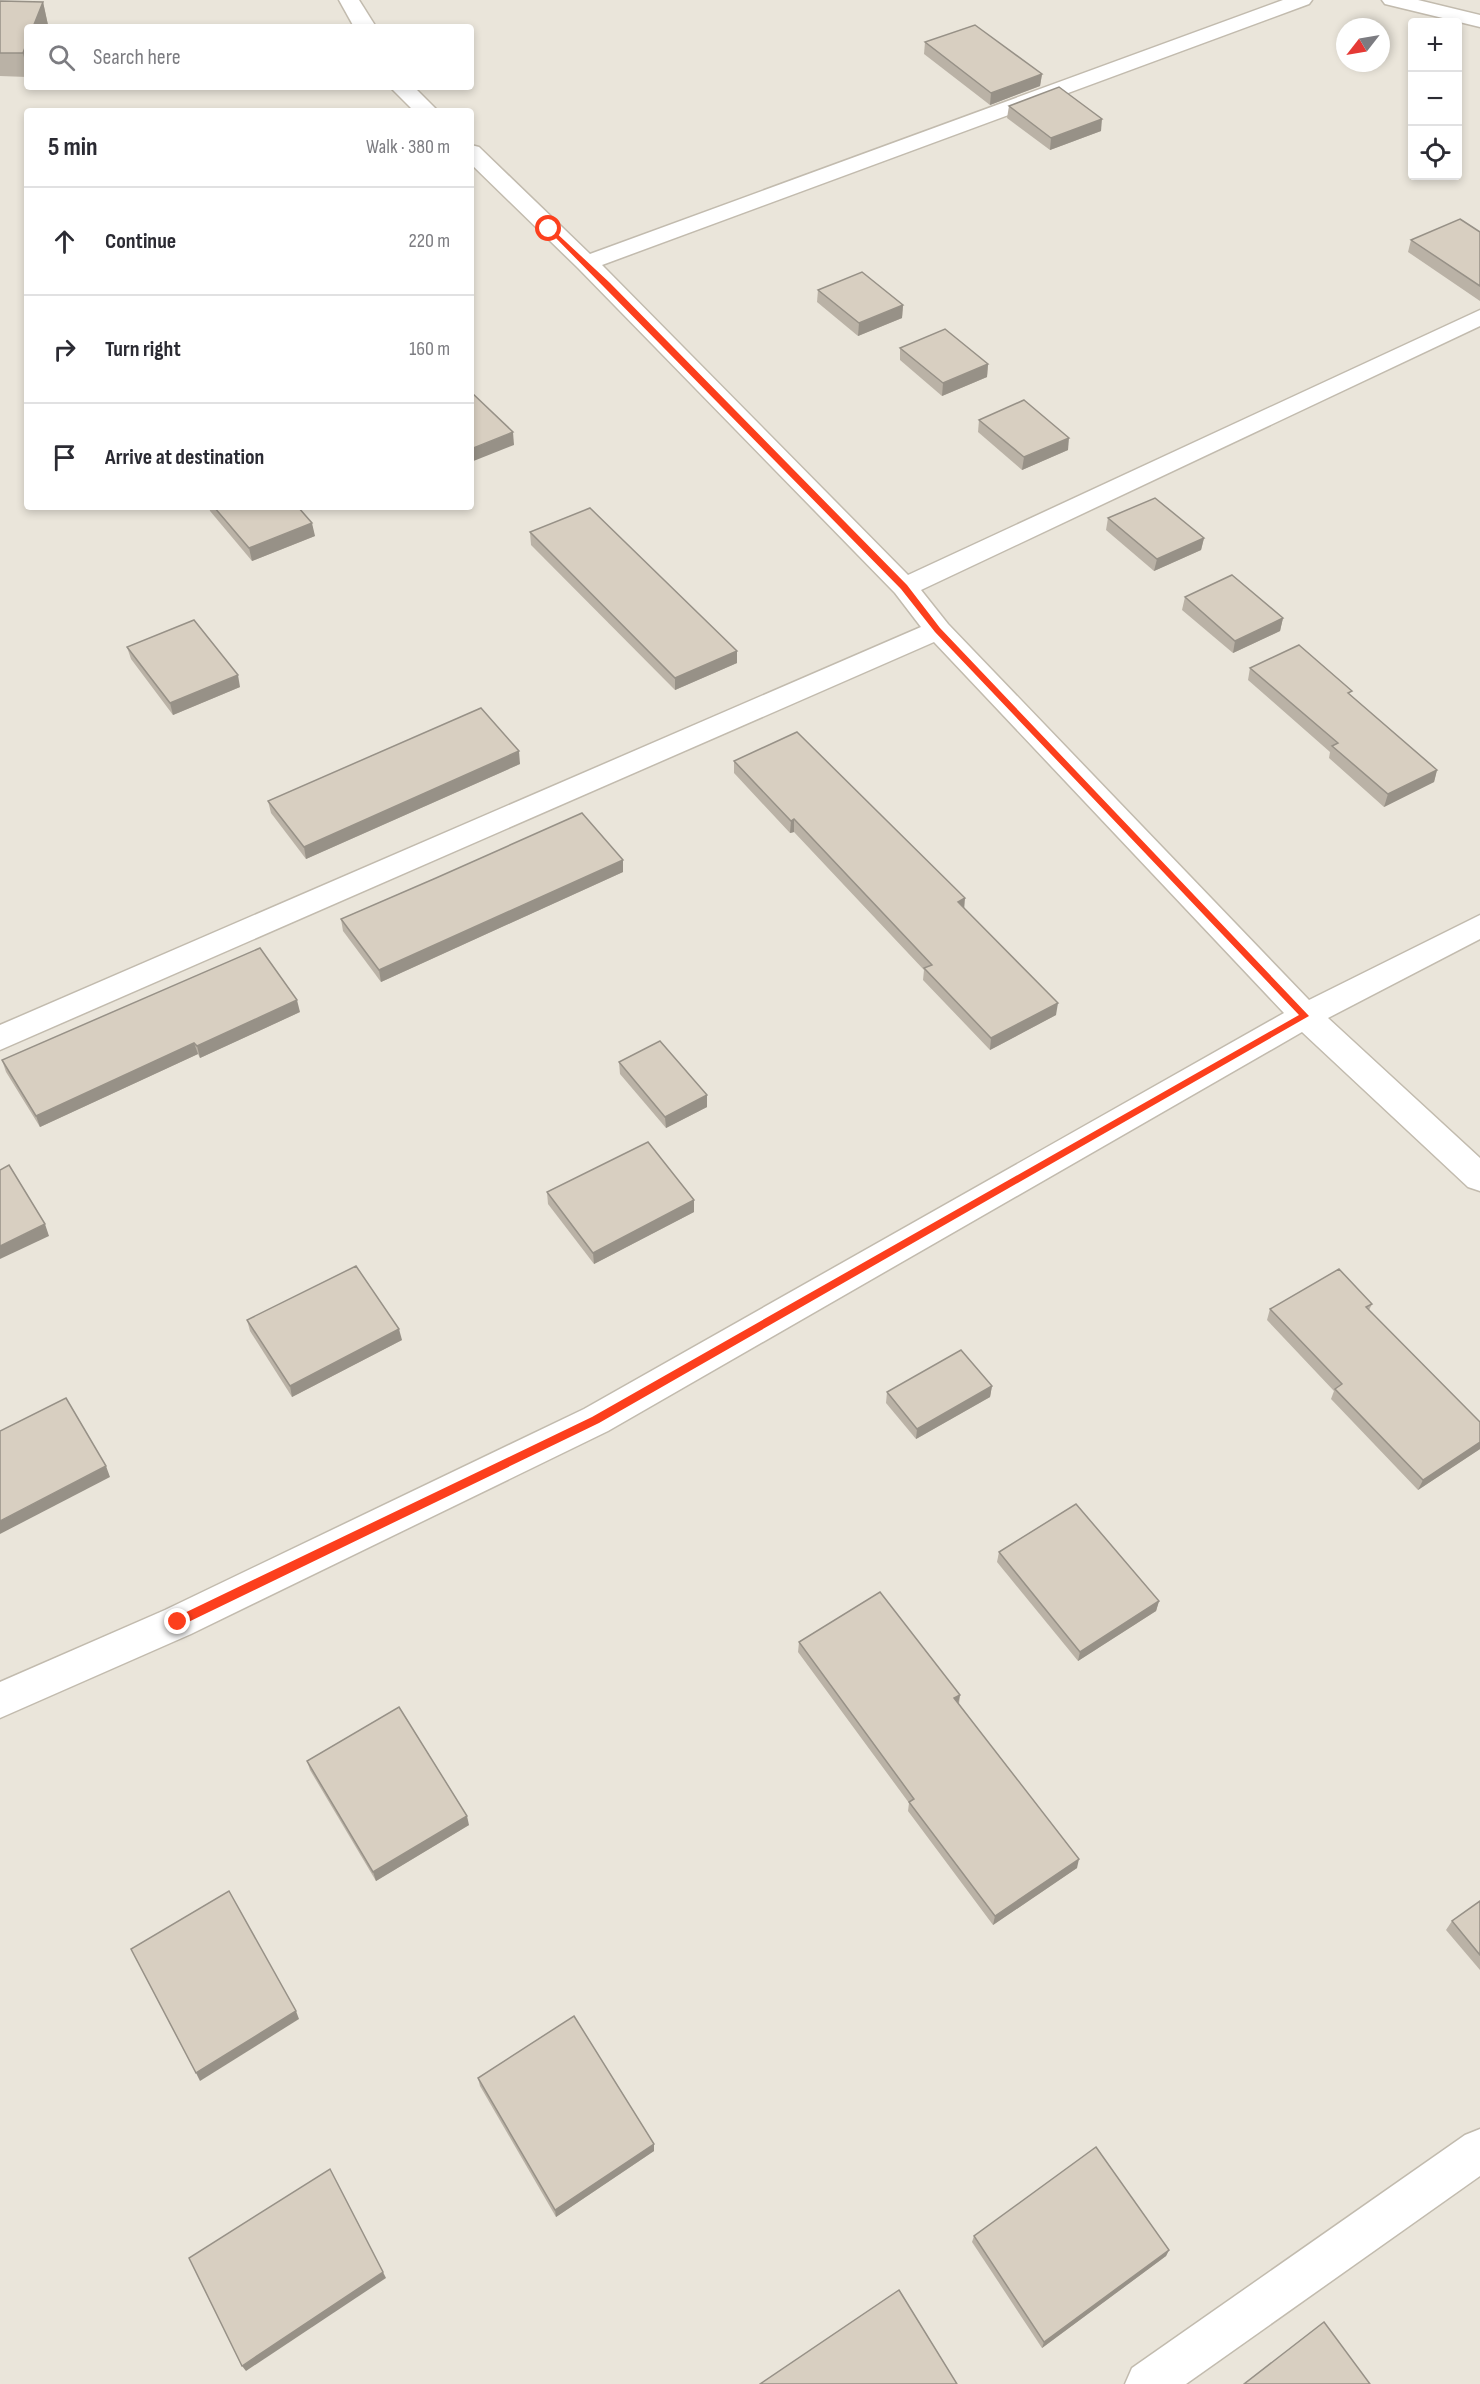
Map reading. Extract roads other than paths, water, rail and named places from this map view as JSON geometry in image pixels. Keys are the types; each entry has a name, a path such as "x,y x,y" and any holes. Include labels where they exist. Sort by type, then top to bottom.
{"street":[{"path":"349,0 363,24"},
{"path":"586,263 1302,0"},
{"path":"1398,1 1480,21"},
{"path":"404,90 424,108"},
{"path":"474,155 586,263 904,587 938,630 1305,1016 1480,1178"},
{"path":"904,587 1480,317"},
{"path":"0,1038 938,630"},
{"path":"0,1700 178,1622 596,1420 1305,1016 1480,926"},
{"path":"1148,2384 1480,2150"}]}
